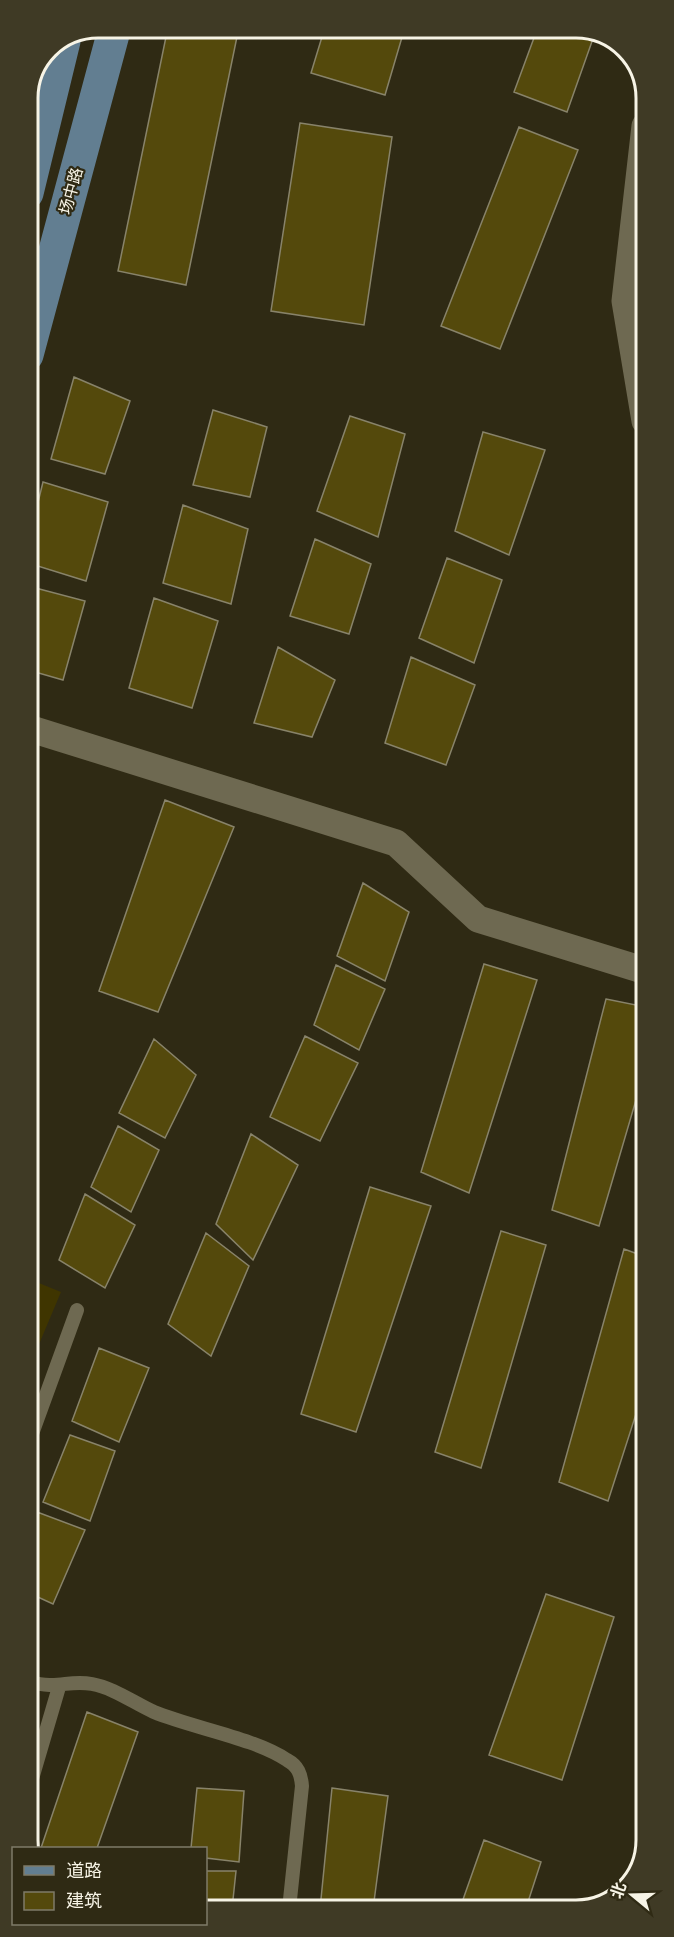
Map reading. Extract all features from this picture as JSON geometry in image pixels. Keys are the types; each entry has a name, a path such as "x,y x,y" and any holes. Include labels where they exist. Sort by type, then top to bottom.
{"main road":[{"name":"场中路","path":"38,314 112,38"},
{"path":"38,148 62,50"}],"street":[{"path":"636,204 625,300 636,367"},
{"path":"38,731 396,843 478,918 636,967"}],"lane":[{"path":"38,1417 77,1310"},
{"path":"38,1683 59,1687 75,1683 95,1685 178,1721 265,1749 293,1763 301,1777 302,1786 290,1899"},
{"path":"38,1758 59,1687"}],"shaded area":[{"path":"38,1283 61,1292 38,1347"}],"building":[{"path":"166,38 237,38 186,285 118,271"},
{"path":"322,38 402,38 385,95 311,73"},
{"path":"534,38 592,40 567,112 514,92"},
{"path":"300,123 392,137 364,325 271,311"},
{"path":"519,127 578,150 500,349 441,326"},
{"path":"74,377 130,401 105,474 51,459"},
{"path":"213,410 267,427 250,497 193,485"},
{"path":"350,416 405,434 378,537 317,511"},
{"path":"483,432 545,450 509,555 455,531"},
{"path":"43,482 108,502 86,581 38,566 38,502"},
{"path":"183,505 248,529 231,604 163,583"},
{"path":"315,539 371,564 349,634 290,616"},
{"path":"447,558 502,580 474,663 419,638"},
{"path":"38,589 85,601 63,680 38,673"},
{"path":"154,598 218,621 192,708 129,688"},
{"path":"278,647 335,680 312,737 254,723"},
{"path":"411,657 475,685 446,765 385,743"},
{"path":"165,800 234,827 158,1012 99,991"},
{"path":"363,883 409,912 385,981 337,956"},
{"path":"484,964 537,980 469,1193 421,1172"},
{"path":"336,965 385,989 359,1050 314,1025"},
{"path":"606,999 636,1005 636,1100 599,1226 552,1210"},
{"path":"305,1036 358,1063 320,1141 270,1117"},
{"path":"154,1039 196,1075 165,1138 119,1113"},
{"path":"118,1126 159,1150 131,1212 91,1187"},
{"path":"251,1134 298,1165 253,1260 216,1224"},
{"path":"370,1187 431,1206 356,1432 301,1414"},
{"path":"85,1194 135,1225 105,1288 59,1260"},
{"path":"501,1231 546,1245 481,1468 435,1452"},
{"path":"206,1233 249,1266 211,1356 168,1324"},
{"path":"624,1249 636,1253 636,1414 608,1501 559,1482"},
{"path":"99,1348 149,1368 119,1442 72,1421"},
{"path":"70,1435 115,1451 90,1521 43,1502"},
{"path":"38,1512 85,1530 53,1604 38,1597"},
{"path":"546,1594 614,1617 562,1780 489,1755"},
{"path":"87,1712 138,1732 97,1847 41,1847"},
{"path":"197,1788 244,1791 239,1862 207,1858 207,1847 191,1847"},
{"path":"332,1788 388,1796 374,1900 321,1899"},
{"path":"484,1840 541,1862 529,1900 463,1900"},
{"path":"207,1871 236,1871 233,1899 207,1899"}]}
